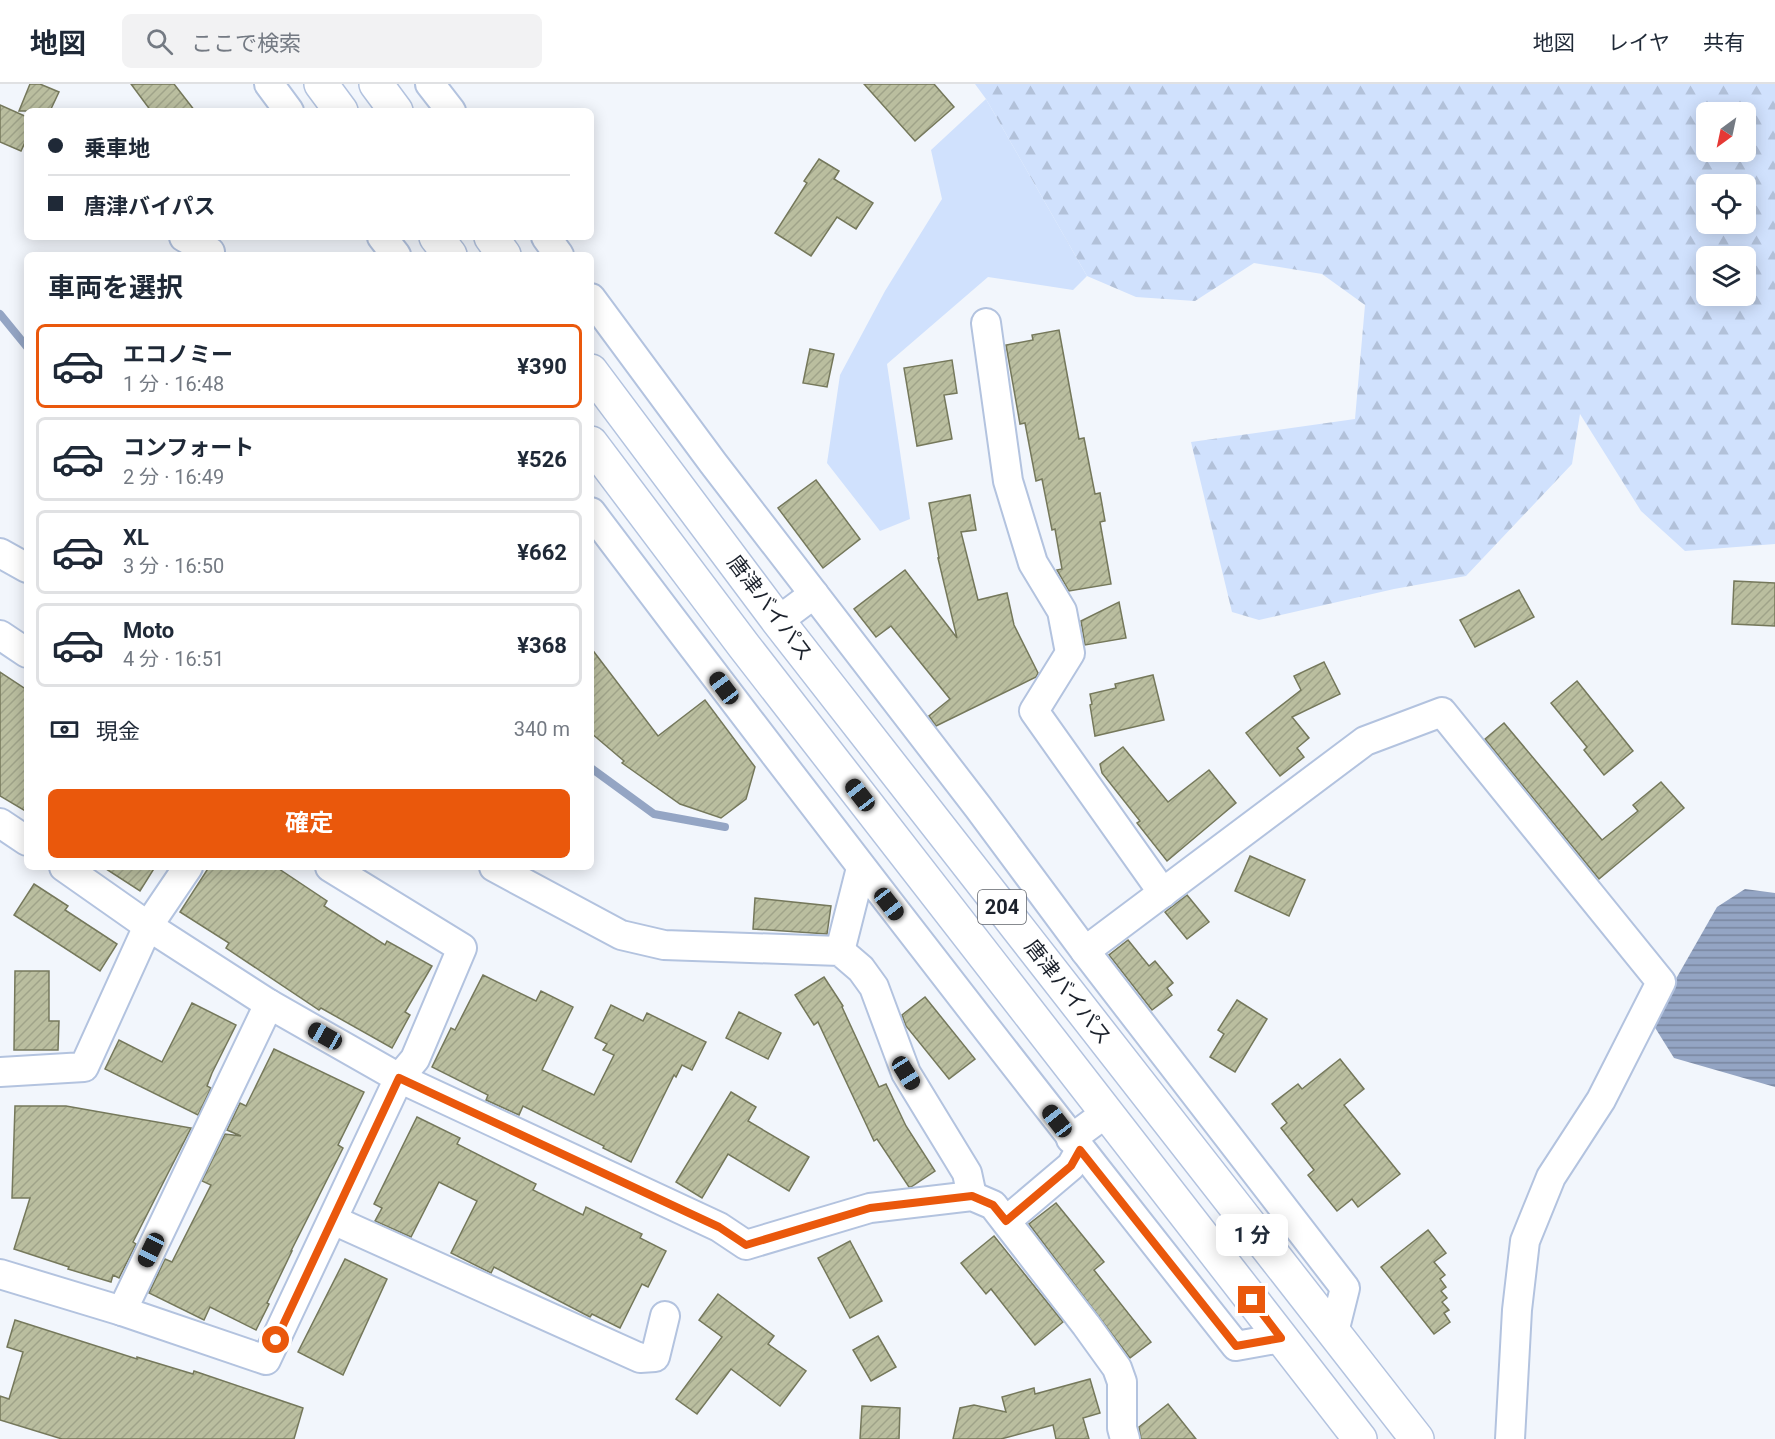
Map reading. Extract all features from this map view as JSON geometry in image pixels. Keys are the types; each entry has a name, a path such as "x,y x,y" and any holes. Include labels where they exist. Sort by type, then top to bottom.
{"highway":[{"path":"321,84 339,108"},
{"path":"376,84 394,108"},
{"path":"438,240 448,252"},
{"path":"492,240 502,252"},
{"name":"唐津バイパス","path":"594,375 778,621 1417,1439"},
{"name":"唐津バイパス","path":"594,447 744,646 1360,1439"}],"street":[{"path":"269,84 287,108"},
{"path":"430,84 449,108"},
{"path":"193,240 216,248"},
{"path":"384,240 394,252"},
{"path":"594,302 1123,1001 1345,1288 1334,1332"},
{"path":"986,323 1008,481 1033,563 1062,611 1070,653 1035,711 1163,893"},
{"path":"594,517 861,868 1076,1145 1236,1346 1281,1338"},
{"path":"0,552 24,566"},
{"path":"778,621 814,594"},
{"path":"0,636 24,651"},
{"path":"711,670 744,646"},
{"path":"1085,951 1365,741 1442,712 1661,982 1600,1100 1551,1177 1525,1241 1517,1310 1510,1439"},
{"path":"0,822 24,839"},
{"path":"840,951 861,868"},
{"path":"68,870 148,926 269,1004 399,1078 719,1227 746,1245 870,1208 972,1196 993,1205 1117,1368 1122,1382 1122,1428 1125,1439"},
{"path":"0,1072 84,1067 148,926 186,870"},
{"path":"0,1274 122,1311 266,1360 399,1078 415,1059 462,948 335,870"},
{"path":"501,870 621,935 664,945 840,951 861,969 874,987 906,1073 967,1173 972,1196"},
{"path":"1093,1024 1123,1001"},
{"path":"122,1311 269,1004"},
{"path":"1006,1221 1071,1166 1076,1145 1106,1113"},
{"path":"333,1220 640,1358 654,1357 664,1316"}],"green space":[{"path":"975,84 1775,84 1775,544 1685,551 1641,511 1580,414 1572,464 1466,576 1394,589 1259,620 1232,612 1191,442 1355,419 1365,305 1322,274 1254,263 1195,301 1136,297 1087,276 986,99"},
{"path":"986,99 1087,276 1073,290 988,277 887,364 910,519 880,531 827,463 840,375 885,291 942,199 931,150"}],"shaded area":[{"path":"1745,889 1775,893 1775,1087 1674,1058 1654,1026 1677,977 1717,907"}],"building":[{"path":"30,84 40,84 59,92 51,108 24,108 24,111 19,111"},
{"path":"131,84 174,84 193,108 149,108"},
{"path":"864,84 934,84 954,107 915,141"},
{"path":"0,105 24,116 24,144 21,151 0,142"},
{"path":"819,159 839,171 834,179 873,203 856,229 837,217 811,256 775,233 807,183 804,181"},
{"path":"1059,330 1079,439 1084,438 1095,494 1100,493 1105,521 1100,522 1111,584 1069,591 1057,570 1062,569 1055,529 1052,530 1042,479 1036,481 1025,423 1020,424 1006,345 1033,340 1032,335"},
{"path":"810,349 834,354 827,387 803,383"},
{"path":"952,360 957,393 944,395 952,439 917,446 904,368"},
{"path":"816,480 860,539 823,568 778,508"},
{"path":"970,495 976,530 961,532 978,600 1007,593 1014,625 1038,673 1036,677 936,726 929,716 950,699 891,626 876,637 854,609 905,570 957,638 938,558 929,503"},
{"path":"1734,581 1775,583 1775,626 1732,624"},
{"path":"1519,590 1534,617 1475,647 1460,620"},
{"path":"1119,602 1126,638 1085,645 1081,621"},
{"path":"594,652 658,736 705,700 755,767 746,799 721,818 680,804 622,763 624,761 594,736"},
{"path":"1324,662 1340,694 1292,717 1309,738 1297,748 1304,757 1280,776 1246,733 1301,690 1294,676"},
{"path":"0,672 24,688 24,810 0,796"},
{"path":"1153,675 1164,720 1095,736 1090,694 1116,688 1115,684"},
{"path":"1577,681 1633,751 1604,775 1584,750 1587,747 1551,703"},
{"path":"1504,723 1602,840 1638,811 1633,805 1661,782 1684,808 1599,879 1485,739"},
{"path":"1123,747 1168,802 1209,770 1236,803 1167,861 1137,823 1140,821 1102,773 1100,764"},
{"path":"1250,856 1305,880 1289,916 1235,891"},
{"path":"108,870 153,870 140,891"},
{"path":"207,870 280,870 327,901 324,906 385,945 387,941 432,966 405,1012 410,1015 392,1048 321,1008 319,1010 226,948 229,943 180,912"},
{"path":"34,884 68,906 65,910 117,944 100,971 14,915"},
{"path":"1187,895 1209,922 1187,939 1165,912"},
{"path":"755,898 831,906 827,934 753,929"},
{"path":"1128,940 1149,966 1155,961 1173,983 1167,988 1172,995 1152,1010 1109,955"},
{"path":"15,971 49,971 49,1021 59,1021 58,1050 14,1050"},
{"path":"483,975 536,1001 541,991 573,1007 542,1070 594,1095 614,1055 603,1050 607,1044 595,1038 611,1005 643,1021 647,1013 706,1042 692,1070 682,1065 676,1077 674,1075 631,1162 523,1106 519,1115 486,1100 488,1095 432,1067 451,1028 455,1030"},
{"path":"824,977 843,1006 879,1087 886,1084 906,1126 935,1171 911,1187 877,1139 874,1141 818,1022 814,1025 795,995"},
{"path":"925,997 975,1059 949,1079 906,1026 902,1015"},
{"path":"1237,1000 1267,1019 1235,1072 1210,1057 1224,1034 1218,1030"},
{"path":"192,1003 236,1025 212,1073 207,1086 211,1088 198,1115 105,1069 119,1040 162,1062"},
{"path":"739,1012 781,1033 768,1059 726,1038"},
{"path":"274,1049 364,1092 338,1145 343,1148 291,1251 256,1330 210,1307 204,1320 149,1293 165,1259 172,1262 211,1185 202,1181 225,1134 241,1136 227,1130 240,1103 246,1106"},
{"path":"1340,1059 1364,1089 1344,1105 1400,1174 1358,1207 1352,1199 1337,1211 1308,1175 1314,1170 1281,1128 1287,1123 1272,1104 1298,1084 1302,1089"},
{"path":"731,1092 756,1107 748,1121 809,1157 789,1191 728,1154 702,1198 676,1182"},
{"path":"15,1106 66,1106 191,1128 133,1242 136,1244 119,1278 113,1275 111,1282 14,1249 30,1198 12,1198"},
{"path":"417,1117 460,1138 457,1144 536,1184 533,1190 583,1215 586,1207 642,1234 640,1238 666,1251 648,1287 642,1284 620,1328 592,1314 590,1317 494,1267 491,1273 451,1253 477,1201 439,1182 411,1237 375,1221 382,1208 374,1204"},
{"path":"1056,1203 1104,1262 1094,1270 1151,1342 1130,1358 1029,1224"},
{"path":"1428,1230 1446,1253 1434,1262 1445,1275 1440,1279 1446,1287 1441,1291 1447,1298 1442,1302 1449,1310 1444,1313 1450,1322 1434,1334 1381,1267"},
{"path":"994,1236 1063,1322 1035,1345 991,1289 986,1294 961,1263"},
{"path":"850,1241 882,1301 850,1318 818,1258"},
{"path":"345,1259 387,1279 343,1375 298,1352"},
{"path":"718,1294 774,1336 768,1344 806,1371 780,1406 731,1369 697,1414 676,1399 722,1337 699,1320"},
{"path":"15,1320 137,1359 137,1357 193,1374 194,1371 303,1408 294,1439 62,1439 0,1420 0,1396 9,1399 23,1352 7,1347"},
{"path":"878,1336 896,1367 871,1381 853,1350"},
{"path":"1090,1379 1100,1413 1083,1418 1089,1439 1056,1439 1053,1425 1001,1439 953,1439 960,1408 974,1405 1006,1412 1002,1397 1034,1388 1035,1394"},
{"path":"1168,1404 1196,1439 1141,1439 1139,1427"},
{"path":"862,1406 900,1408 899,1439 860,1439"}],"waterway":[{"path":"0,314 24,343"},
{"path":"594,770 654,814 725,827"}],"route":[{"path":"276,1340 399,1078 719,1227 746,1245 870,1208 972,1196 993,1205 1006,1221 1071,1166 1080,1150 1236,1346 1281,1338 1252,1300"}]}
